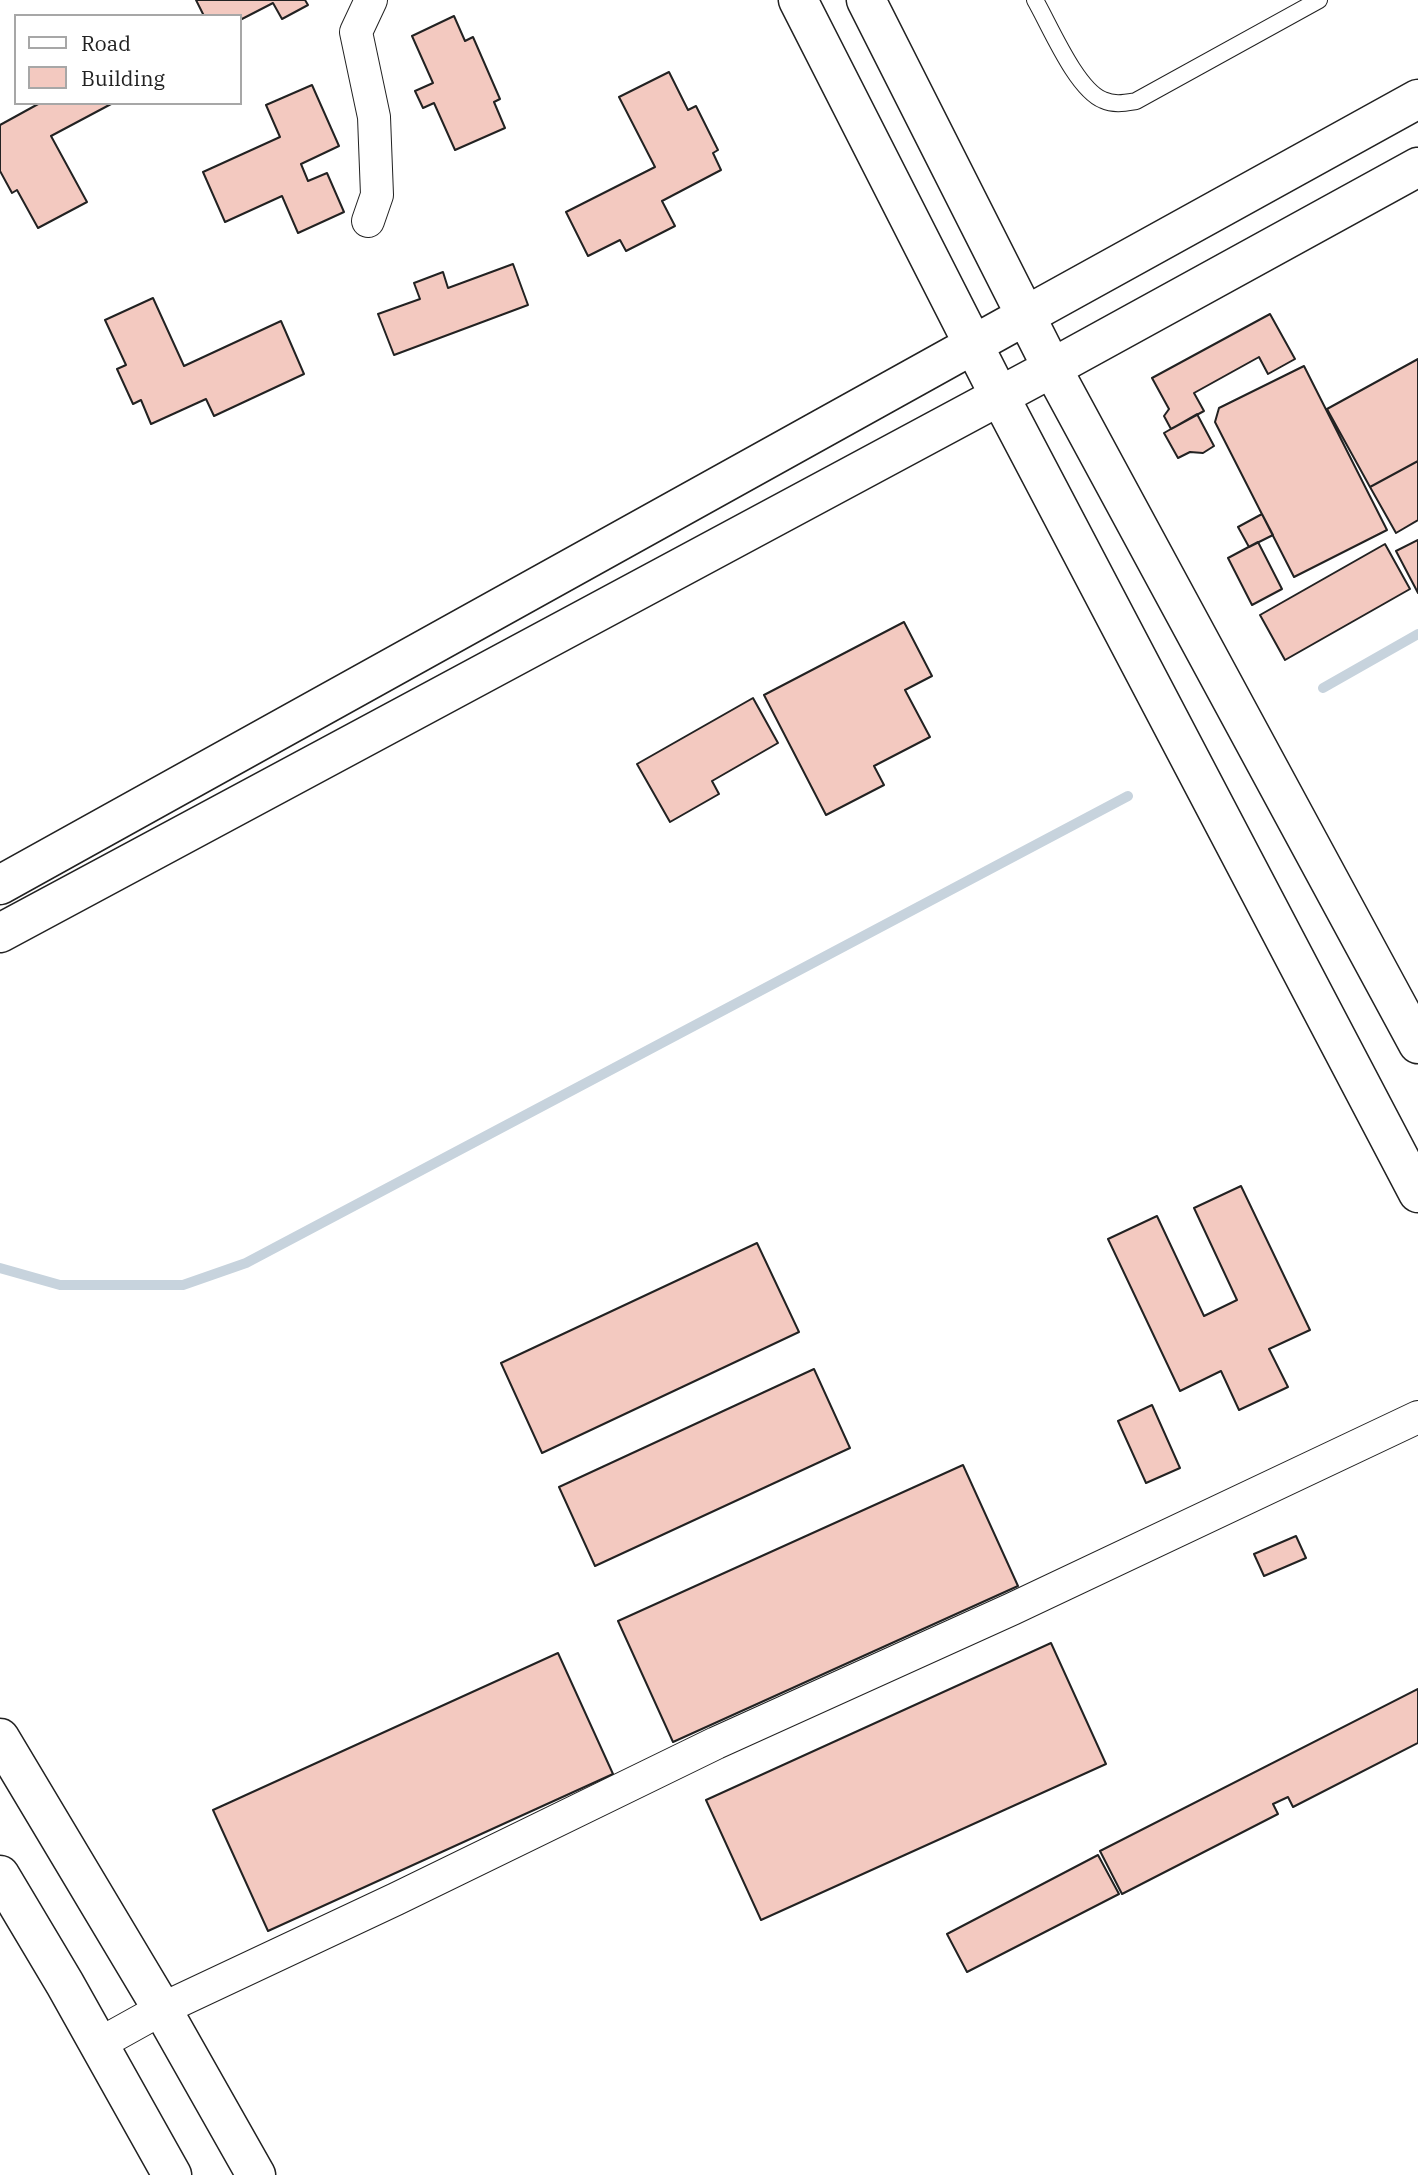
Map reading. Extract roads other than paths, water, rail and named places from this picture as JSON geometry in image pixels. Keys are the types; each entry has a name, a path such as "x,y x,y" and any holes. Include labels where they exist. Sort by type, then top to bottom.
{"main road":[{"path":"798,0 972,345 1418,1192"},
{"path":"866,0 1052,368 1418,1044"},
{"path":"0,885 1418,99"},
{"path":"0,933 1000,397 1418,167"},
{"path":"0,1738 162,2009 256,2175"},
{"path":"0,1875 172,2175"}],"street":[{"path":"368,221 377,195 374,117 356,32 371,0"},
{"path":"99,2045 162,2009 396,1899 716,1743 1012,1609 1418,1417"}],"lane":[{"path":"1035,0 1090,93 1104,101 1120,104 1136,101 1319,0"}],"waterway":[{"path":"1323,688 1418,634"},
{"path":"0,1268 60,1285 183,1285 246,1263 1128,796"}]}
